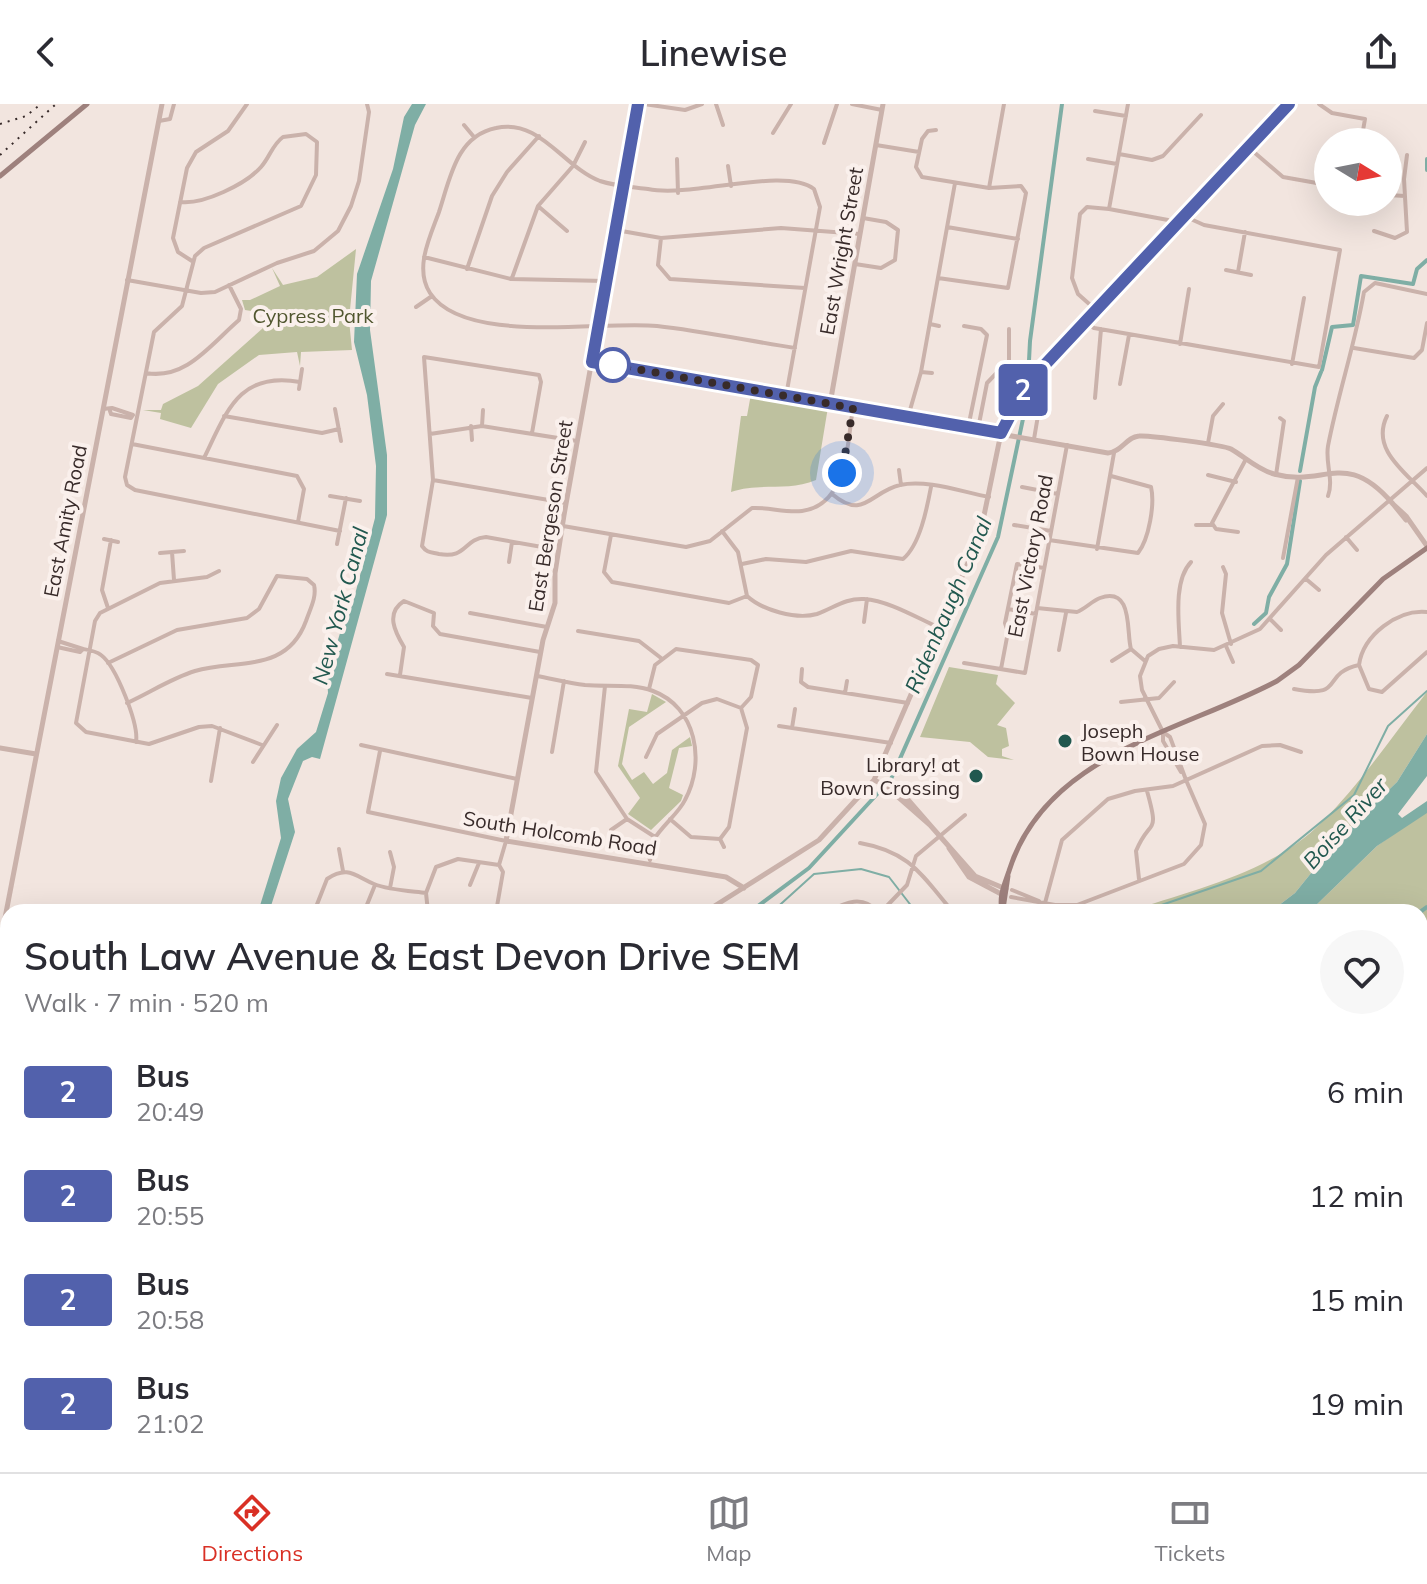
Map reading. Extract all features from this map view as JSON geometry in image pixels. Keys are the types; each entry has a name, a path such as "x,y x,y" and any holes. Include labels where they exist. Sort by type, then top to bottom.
{"main road":[{"path":"0,176 87,104"},
{"path":"1004,904 1008,875 1030,824 1059,792 1104,758 1277,681 1299,665 1383,579 1427,547"}],"street":[{"name":"East Amity Road","path":"8,904 106,410 127,280 162,104"},
{"path":"159,121 170,119 174,104"},
{"path":"192,262 182,257 174,246 180,202 192,156 228,131 247,104"},
{"path":"127,280 186,291 215,292 277,263 314,251 338,231 359,181 367,104"},
{"path":"641,104 685,110 702,104"},
{"name":"East Bergeson Street","path":"497,904 503,872 499,865 541,652 555,603 566,503 641,104"},
{"path":"716,104 723,125"},
{"path":"773,133 791,104"},
{"path":"824,143 837,104"},
{"path":"852,104 883,107"},
{"path":"989,188 1004,104"},
{"path":"1109,209 1128,104"},
{"path":"718,904 819,840 874,780 980,535 1001,433 1026,385 1289,104"},
{"path":"1319,104 1332,113 1365,119 1363,128"},
{"name":"East Wright Street","path":"830,404 883,107"},
{"path":"1095,111 1126,116"},
{"path":"1119,154 1152,160 1163,156 1201,115"},
{"path":"464,125 474,137"},
{"path":"786,396 795,348 805,288 820,207 814,189 802,182 780,179 678,193 601,181 573,166 539,136 513,126 494,128 474,137 456,160 424,257 423,271 432,296 454,313 556,330 659,326 795,348"},
{"path":"936,130 924,134 918,173 955,183 1025,189 1008,288 938,278"},
{"path":"180,202 199,201 253,175 283,137 312,135 318,146 317,169 301,206 204,248 192,262 179,311 154,332 135,416 125,477 127,485 135,490 340,531"},
{"path":"467,270 492,196 507,172 539,136"},
{"path":"511,279 538,206 573,166 585,142"},
{"path":"876,145 919,152"},
{"path":"1248,147 1283,177 1314,183"},
{"path":"1374,231 1395,238 1407,232 1407,155"},
{"path":"677,159 678,193"},
{"path":"1088,159 1117,164"},
{"path":"728,166 731,186"},
{"path":"814,189 820,183"},
{"path":"908,417 921,372 955,183"},
{"path":"1402,196 1406,196"},
{"path":"538,206 567,231"},
{"path":"1096,310 1074,286 1075,252 1082,211 1090,206 1109,209 1168,220 1175,226"},
{"path":"1085,322 1129,335 1317,368 1340,250 1194,222 1184,216"},
{"path":"855,264 881,268 895,260 899,248 898,230 892,225 863,218"},
{"path":"947,227 1018,239"},
{"path":"616,230 661,238 781,228 860,234"},
{"path":"1238,272 1245,232"},
{"path":"661,238 658,265 670,279 805,288"},
{"path":"424,257 511,279 606,281"},
{"path":"1226,270 1251,275"},
{"path":"1328,496 1329,441 1354,348 1364,292 1375,283 1427,294"},
{"path":"146,373 163,376 180,371 239,320 241,309 229,285"},
{"path":"1180,344 1189,289"},
{"path":"416,307 432,296"},
{"path":"1292,364 1304,298"},
{"path":"1354,348 1410,358 1417,356 1427,323"},
{"path":"930,324 939,326"},
{"path":"964,326 981,329 987,335 968,428"},
{"path":"978,429 987,383 1009,360 1009,329"},
{"path":"1095,398 1101,329"},
{"path":"1120,384 1129,335"},
{"path":"532,433 541,377 424,357 433,480 423,549 453,556 481,537 559,550"},
{"path":"592,362 1114,453"},
{"path":"299,389 302,369"},
{"path":"921,372 932,373"},
{"path":"1034,439 1042,392 1036,376"},
{"path":"204,458 232,402 260,381 300,382"},
{"path":"1208,443 1213,416 1223,404"},
{"path":"563,526 686,547 710,541 752,508 803,511 814,508 832,494 842,473 853,408"},
{"path":"335,409 341,441"},
{"path":"106,410 111,414 135,416"},
{"path":"482,426 483,410"},
{"path":"224,416 322,433 339,429"},
{"path":"1387,416 1383,429 1384,446 1391,459 1427,496"},
{"path":"1276,475 1284,421 1280,418"},
{"path":"471,426 472,440"},
{"path":"429,434 482,426 577,441"},
{"path":"1097,549 1114,453 1135,436 1142,435 1226,447 1276,475 1298,477 1344,471 1363,478 1391,502 1427,547"},
{"path":"132,444 300,478 304,489 298,523"},
{"name":"East Victory Road","path":"1001,669 1025,673 1067,445"},
{"path":"1212,525 1246,459"},
{"path":"1079,904 1139,879 1173,870 1191,858 1201,845 1204,816 1170,737 1163,732 1140,683 1145,661 1159,649 1180,647 1210,651 1228,645 1271,620 1346,537 1391,502 1427,468"},
{"path":"899,470 901,485"},
{"path":"1208,475 1236,482"},
{"path":"1049,540 1138,553 1144,545 1151,487 1142,482 1111,476"},
{"path":"1283,558 1298,477"},
{"path":"433,480 566,503"},
{"path":"832,494 847,505 857,506 901,485 989,497"},
{"path":"742,564 766,559 806,562 851,551 903,559 923,519 931,487"},
{"path":"1022,487 1058,494"},
{"path":"330,496 360,501"},
{"path":"337,544 346,498"},
{"path":"1014,525 1051,531"},
{"path":"1196,525 1212,525 1238,532"},
{"path":"722,531 742,564 747,596 765,608 815,615 850,599 867,599 940,628"},
{"path":"611,535 604,572 612,582 729,603 747,596"},
{"path":"1346,537 1357,550"},
{"path":"104,539 118,542"},
{"path":"108,608 102,590 111,540"},
{"path":"509,562 512,542"},
{"path":"160,553 184,551"},
{"path":"172,552 174,580"},
{"path":"1180,647 1181,589 1185,569 1191,562"},
{"path":"964,663 1001,669 1008,632 1005,623 1017,564 1044,568"},
{"path":"1223,567 1226,574 1222,613 1233,662"},
{"path":"219,571 207,577 160,583 108,608 95,621 86,650 76,719 81,731 136,742 157,744 199,727 220,728 262,745"},
{"path":"108,663 177,630 247,618 259,609 277,576 307,579 314,585 315,594 302,631 284,653 264,661 197,671 127,703"},
{"path":"1306,579 1319,590"},
{"path":"1008,609 1066,613 1077,612 1102,597 1120,602 1129,615 1131,649 1145,661"},
{"path":"864,622 867,599"},
{"path":"400,675 404,647 394,632 393,622 400,601 430,610 435,632 440,634 541,652"},
{"path":"1427,612 1400,615 1386,624 1364,649 1359,665 1369,689 1382,692 1427,652"},
{"path":"470,613 547,627"},
{"path":"1059,650 1066,613"},
{"path":"1271,620 1281,630"},
{"path":"578,631 639,641 661,658"},
{"path":"58,644 86,650 108,663 137,724 136,742"},
{"path":"649,690 661,658 682,649 756,662 754,689 741,708"},
{"path":"1112,661 1131,649"},
{"path":"1294,689 1318,694 1329,690 1340,672 1359,665"},
{"path":"802,669 804,685 908,703"},
{"path":"387,674 532,698"},
{"path":"536,676 649,690 666,697 684,715 695,740 695,763 686,799 655,837 650,862"},
{"path":"552,752 564,681"},
{"path":"845,693 847,681"},
{"path":"1121,702 1164,696 1174,682"},
{"path":"605,685 596,772 627,819 655,837"},
{"path":"646,757 651,740 709,700 729,702 741,708 747,728 729,827 720,839 712,841 691,837 670,819"},
{"path":"792,728 795,709"},
{"path":"253,762 277,725"},
{"path":"779,726 891,743"},
{"path":"211,781 220,728"},
{"path":"361,745 517,779"},
{"path":"1043,903 1058,846 1069,831 1108,799 1165,789 1262,746 1280,745 1301,752"},
{"path":"0,748 36,754"},
{"name":"South Holcomb Road","path":"380,751 368,812 506,841 650,862 726,877 744,888"},
{"path":"874,780 930,825 975,876 1007,892 1043,903 1060,904"},
{"path":"1139,879 1136,851 1150,833 1154,820 1147,791"},
{"path":"887,904 905,889 912,864 965,815"},
{"path":"611,830 627,819"},
{"path":"720,839 724,847"},
{"path":"860,843 890,850 912,864 946,904"},
{"path":"339,849 343,871"},
{"path":"390,852 394,867 390,888"},
{"path":"427,904 426,893 431,873 441,862 458,859 499,865"},
{"path":"470,885 479,863"},
{"path":"317,904 327,879 343,871 360,874 375,885 426,893"},
{"path":"726,877 732,886 729,897"},
{"path":"367,904 375,885"},
{"path":"847,904 854,901 868,904"}],"green space":[{"name":"Cypress Park","path":"356,249 349,320 352,350 301,352 300,366 297,352 259,355 218,384 191,428 160,419 161,413 143,410 161,410 163,404 198,386 263,328 263,313 245,310 242,300 250,300 280,286 272,268 283,285 317,277"},
{"path":"751,394 828,407 816,480 795,486 731,492 741,416 747,416"},
{"path":"949,667 998,675 996,684 1015,703 997,725 1006,728 1009,746 1002,749 1002,756 1014,760 988,757 970,742 920,737"},
{"path":"1427,692 1427,734 1397,782 1341,836 1295,893 1281,904 1152,904 1230,878 1302,840 1350,791"},
{"path":"652,694 666,702 629,727 622,764 632,780 644,772 653,784 667,773 672,750 690,737 692,746 679,748 669,788 683,795 681,801 651,830 628,814 640,798 618,766 629,709 647,712"},
{"path":"1427,813 1427,904 1317,904 1377,846"}],"water":[{"path":"412,104 426,104 415,125 371,281 370,330 387,455 387,515 320,759 312,757 303,761 288,799 295,832 272,904 260,904 281,838 276,801 281,778 297,749 316,732 328,693 327,676 344,620 352,606 375,518 376,466 367,395 354,342 357,274 393,169 404,117"},
{"path":"1427,734 1427,776 1398,814 1402,818 1427,801 1427,813 1377,846 1317,904 1281,904 1295,893 1341,836 1397,782"}],"waterway":[{"name":"Ridenbaugh Canal","path":"761,904 809,868 891,779 998,537 1027,400 1030,341 1062,104"},
{"path":"1427,159 1427,170"},
{"path":"1322,370 1332,327 1353,325 1361,276 1413,284 1417,269 1427,260"},
{"path":"1300,471 1315,387 1321,372"},
{"path":"1254,624 1266,613 1269,597 1287,564 1300,481"},
{"name":"Boise River","path":"1164,904 1261,871 1354,795 1388,726 1427,691"},
{"path":"781,904 814,874 861,869 889,877 910,904"}],"railway":[{"path":"0,124 26,116 41,104"},
{"path":"0,155 56,104"}],"bus line":[{"name":"2","path":"638,104 592,362 1001,433 1010,410 1026,385 1289,104"}],"place":[{"name":"Joseph Bown House","path":"1065,741"},
{"name":"Library! at Bown Crossing","path":"976,776"}],"route":[{"path":"613,365 853,408 842,473"}],"water label":[{"name":"New York Canal","path":"340,606"}]}
